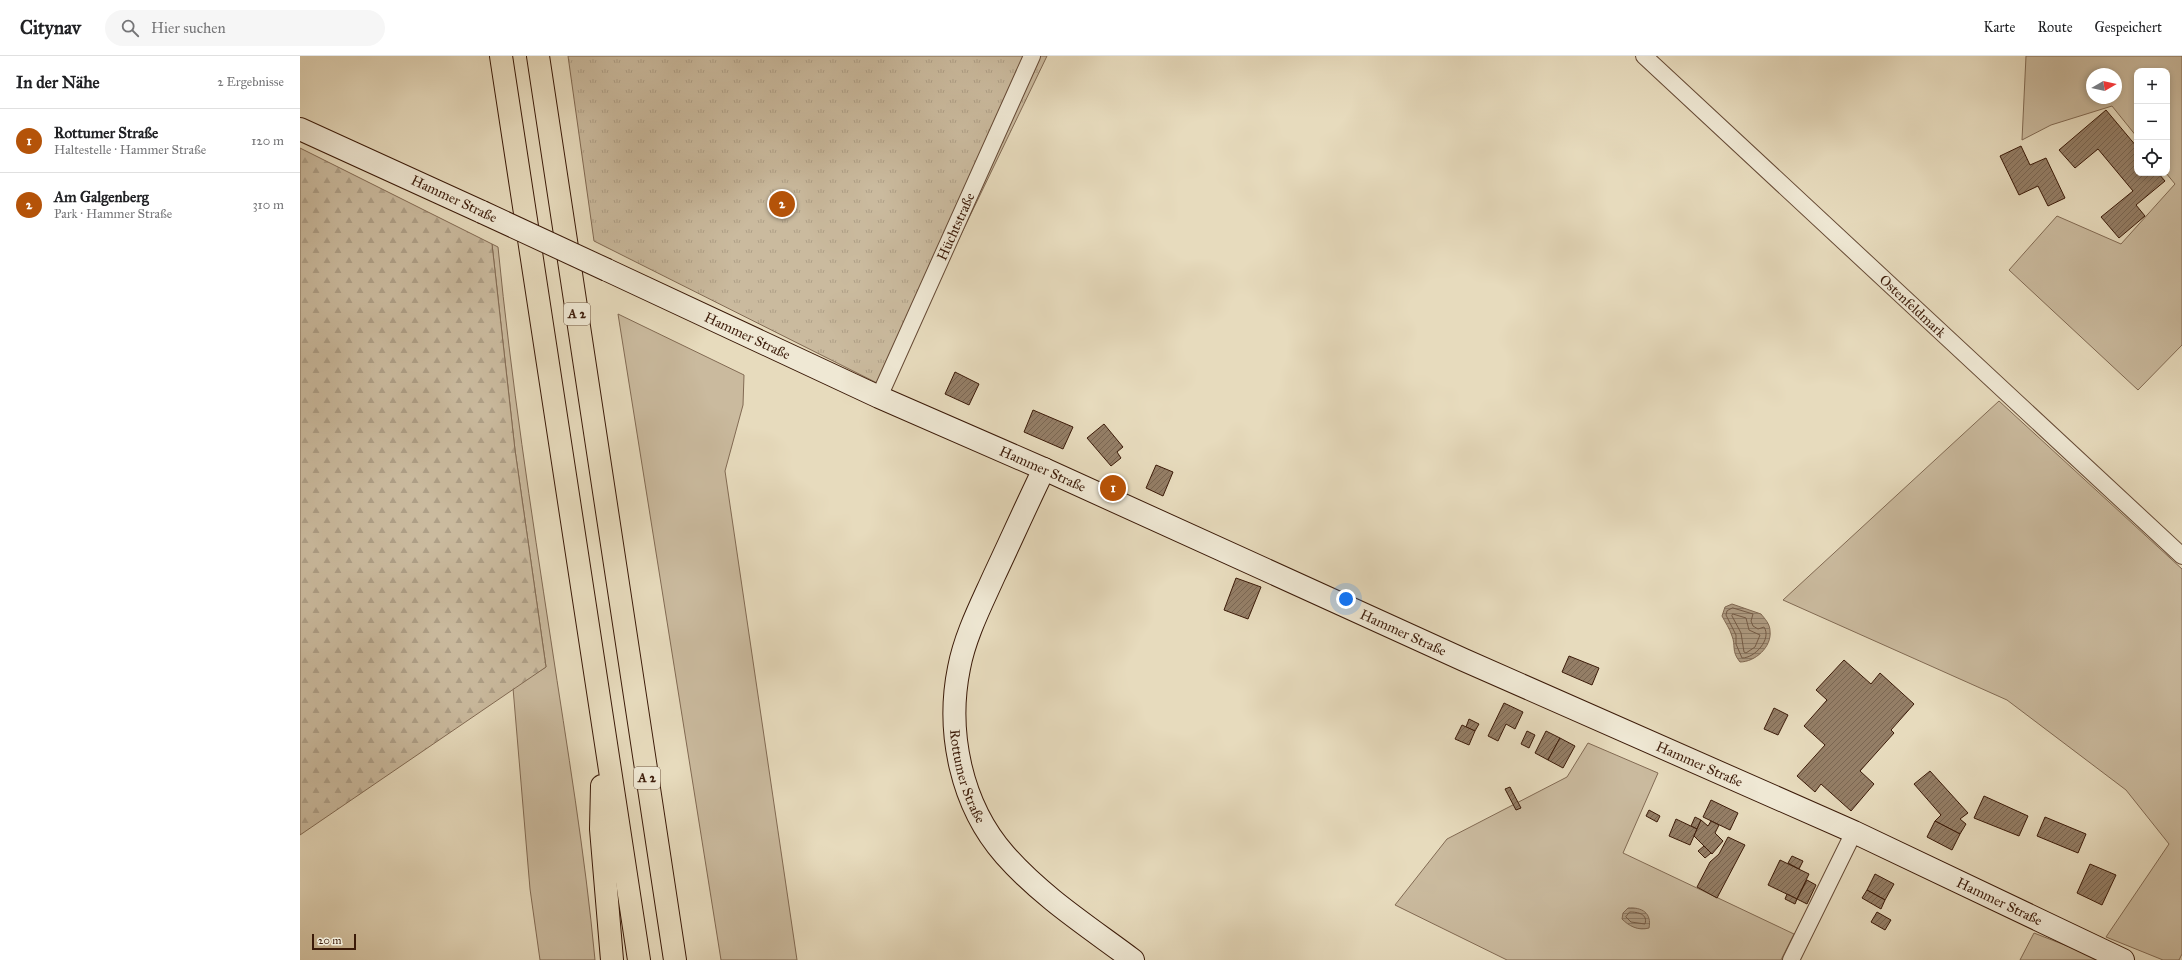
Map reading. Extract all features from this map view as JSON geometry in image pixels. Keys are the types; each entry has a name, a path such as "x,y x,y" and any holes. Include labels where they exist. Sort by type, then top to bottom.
{"highway":[{"path":"501,56 639,960"},
{"name":"A 2","path":"538,56 675,957"},
{"path":"602,722 601,829 612,960"}],"main road":[{"name":"Hammer Straße","path":"300,129 879,397 1044,469 1464,660 1854,832 2123,960"},
{"name":"Rottumer Straße","path":"1044,469 975,617 959,666 954,697 955,733 961,769 971,801 987,830 1004,854 1049,897 1133,960"}],"street":[{"name":"Hüchtstraße","path":"879,397 1032,56"},
{"name":"Ostenfeldmark","path":"1644,56 2182,556"},
{"path":"1791,960 1854,832"}],"green space":[{"path":"568,56 1047,56 887,388 594,241"},
{"path":"2026,56 2182,56 2182,345 2138,390 2009,270 2057,216 2121,244 2175,184 2168,176 2170,176 2170,68 2134,68 2134,133 2112,106 2051,125 2022,140"},
{"path":"300,148 492,244 515,450 546,667 300,835"},
{"path":"492,244 498,247 522,444 575,800 595,960 540,960 530,889 513,688 546,667 515,450"},
{"path":"618,314 744,375 743,405 725,471 797,960 721,960"},
{"path":"1999,401 2182,569 2182,954 2179,960 2163,960 2106,937 2169,844 2126,790 2007,700 1783,600"},
{"path":"1588,743 1658,773 1623,853 1794,934 1781,960 1507,960 1395,905 1447,839 1567,777"},
{"path":"2034,933 2093,956 2098,960 2020,960"}],"water":[{"path":"1732,604 1761,614 1770,628 1770,637 1765,648 1757,656 1746,661 1740,662 1737,658 1731,633 1722,616 1725,607"},
{"path":"1628,908 1638,909 1645,912 1649,918 1649,928 1641,929 1634,927 1622,919 1623,913"}],"building":[{"path":"2106,110 2134,143 2134,176 2161,176 2165,181 2136,205 2145,216 2119,238 2101,217 2133,191 2098,149 2075,168 2059,150"},
{"path":"2021,146 2030,165 2046,158 2065,198 2048,206 2038,186 2019,195 2000,156"},
{"path":"955,372 979,384 969,405 945,394"},
{"path":"1033,410 1073,427 1063,449 1024,432"},
{"path":"1104,424 1123,447 1117,452 1121,458 1111,466 1087,438"},
{"path":"1156,465 1173,472 1163,496 1146,488"},
{"path":"1236,578 1261,587 1248,619 1224,610"},
{"path":"1569,656 1599,668 1592,685 1562,672"},
{"path":"1844,660 1871,684 1880,673 1914,704 1891,730 1894,733 1860,771 1874,784 1851,811 1821,784 1815,792 1797,776 1825,745 1804,726 1827,700 1816,690"},
{"path":"1504,703 1523,712 1515,729 1506,724 1498,741 1488,736"},
{"path":"1774,708 1788,715 1778,735 1764,729"},
{"path":"1469,719 1479,724 1475,731 1466,727"},
{"path":"1462,725 1475,731 1469,745 1455,739"},
{"path":"1527,731 1535,735 1529,748 1521,744"},
{"path":"1546,731 1560,738 1548,760 1535,753"},
{"path":"1560,738 1575,746 1563,768 1548,760"},
{"path":"1930,771 1968,813 1960,819 1966,824 1960,834 1935,821 1941,815 1914,784"},
{"path":"1510,787 1521,808 1516,810 1505,789"},
{"path":"1984,796 2028,816 2019,836 1974,818"},
{"path":"1711,800 1738,813 1730,830 1703,817"},
{"path":"1649,810 1660,816 1657,822 1646,816"},
{"path":"1695,817 1701,820 1697,829 1691,826"},
{"path":"2045,817 2086,834 2078,853 2037,836"},
{"path":"1676,819 1697,829 1690,845 1669,836"},
{"path":"1701,820 1708,826 1711,821 1719,825 1715,833 1723,841 1712,854 1694,836"},
{"path":"1935,821 1960,834 1952,850 1927,837"},
{"path":"1728,837 1745,845 1717,898 1697,887 1710,862 1719,854"},
{"path":"1704,846 1711,853 1705,858 1698,851"},
{"path":"1792,856 1803,861 1799,869 1788,863"},
{"path":"1780,860 1809,874 1797,899 1768,885"},
{"path":"2090,864 2116,875 2102,905 2077,893"},
{"path":"1875,874 1894,884 1885,900 1867,890"},
{"path":"1807,880 1816,885 1807,904 1797,899"},
{"path":"1867,890 1885,900 1881,909 1862,898"},
{"path":"1787,894 1797,899 1795,904 1785,899"},
{"path":"1877,912 1891,920 1885,930 1871,922"}],"place":[{"name":"Am Galgenberg","path":"782,204"},
{"name":"Rottumer Straße","path":"1113,488"}]}
